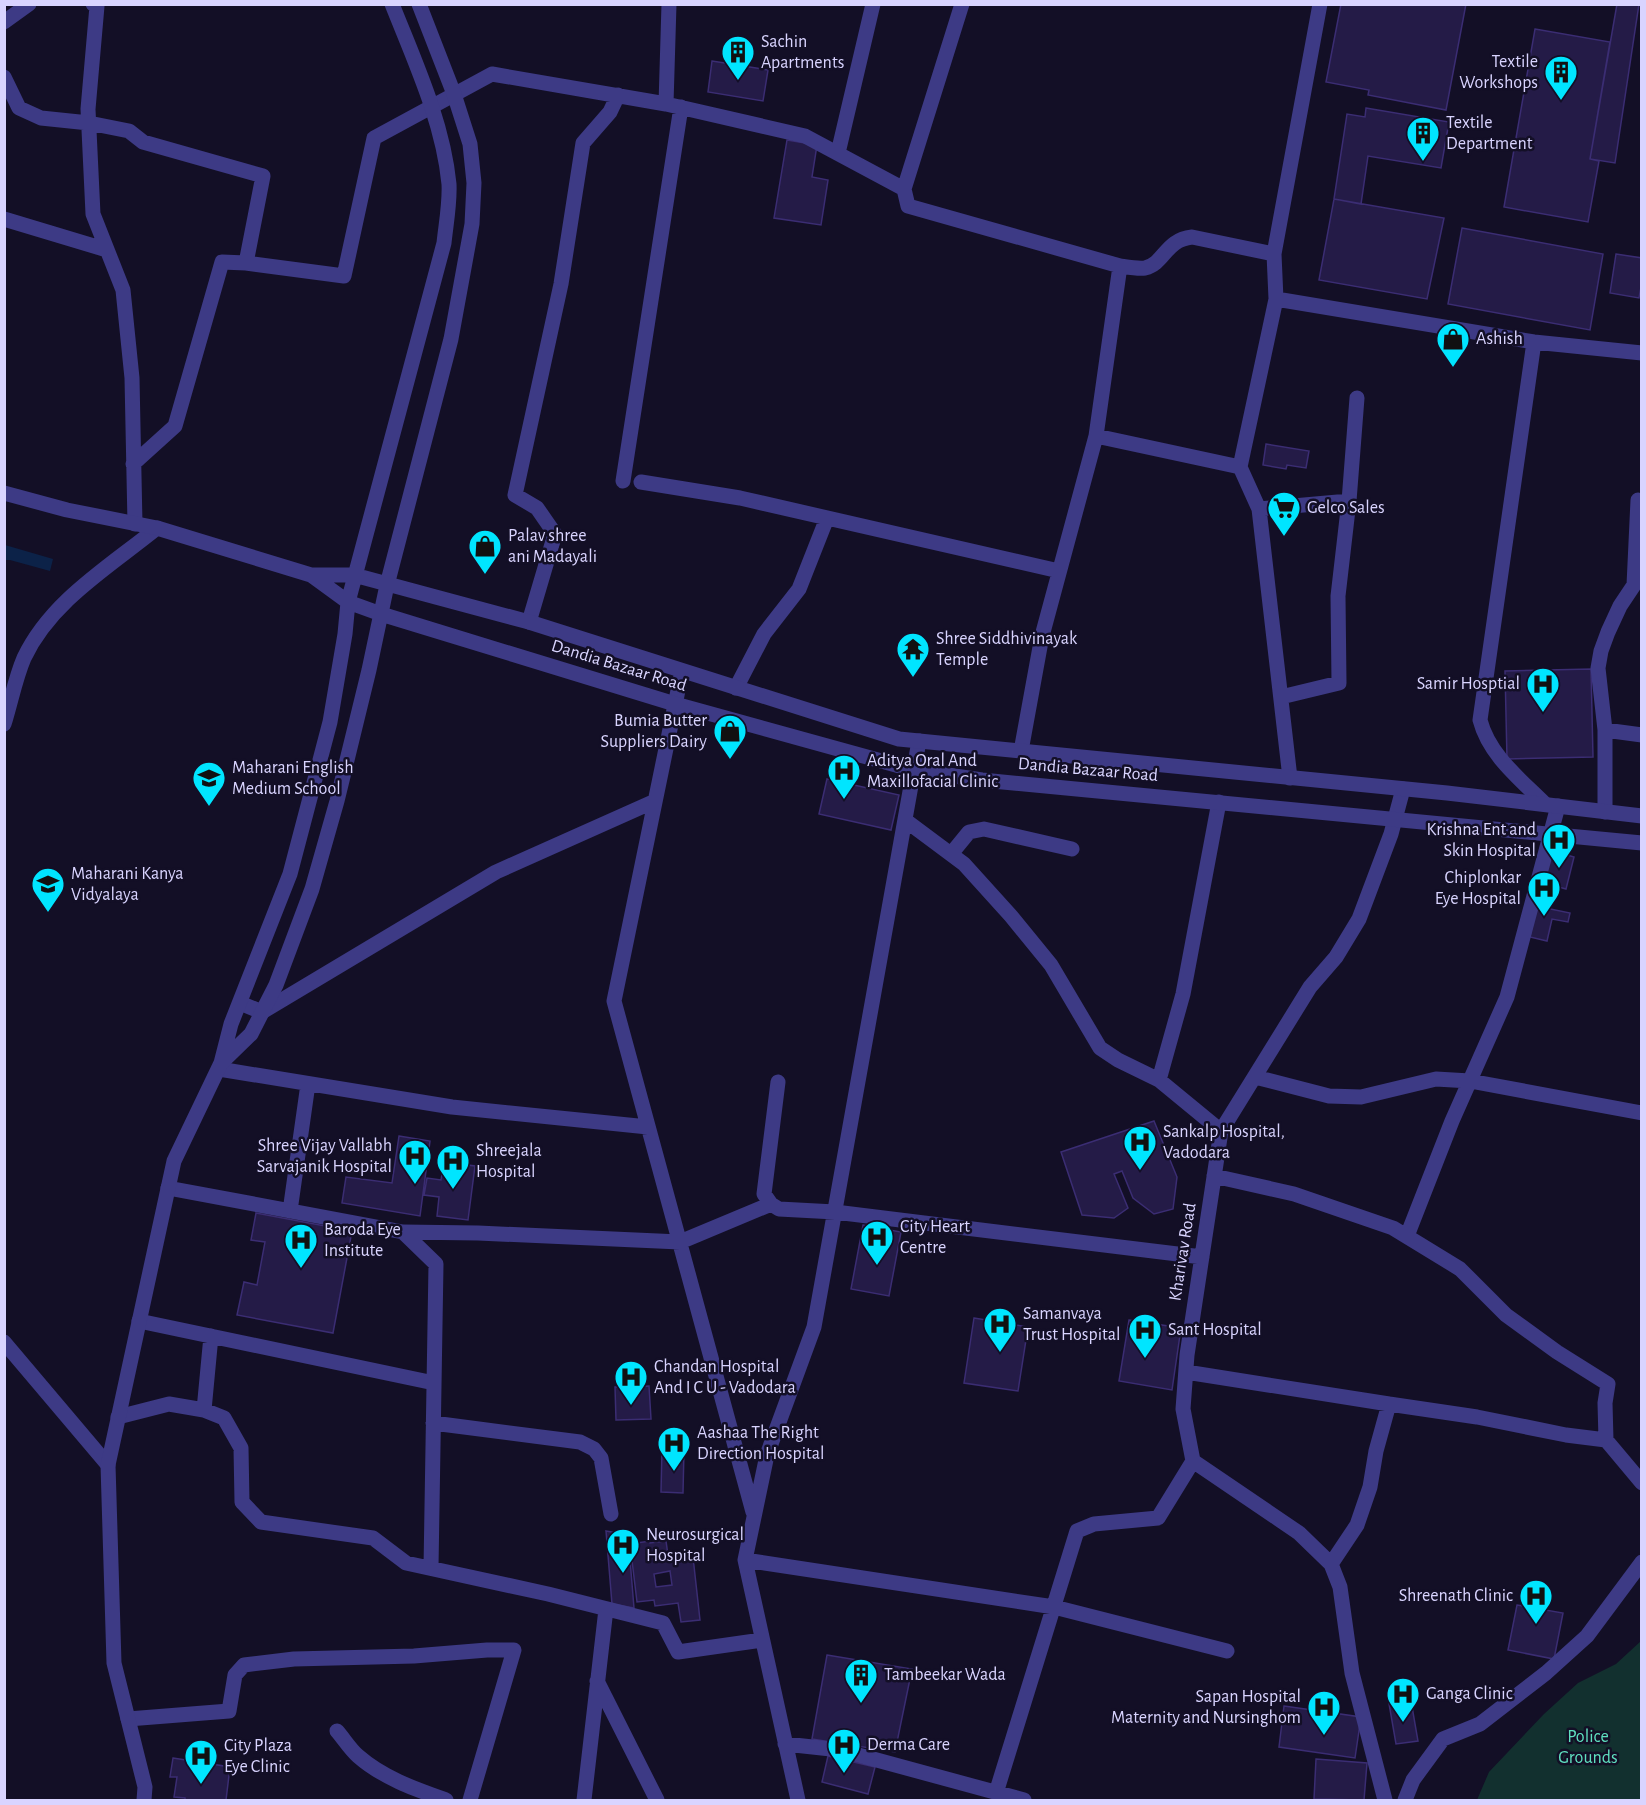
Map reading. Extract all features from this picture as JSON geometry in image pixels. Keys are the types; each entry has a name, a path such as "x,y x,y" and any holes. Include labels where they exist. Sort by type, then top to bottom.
{"street":[{"path":"4,22 29,4"},
{"path":"93,4 97,6 88,109 93,214 123,290 132,378 135,524"},
{"path":"144,1800 145,1787 114,1663 108,1464 174,1161 220,1066 231,1024 290,874 330,722 354,575 444,243 449,186 446,162 431,106 392,4"},
{"path":"220,1066 251,1034 276,985 312,889 337,801 387,585 452,339 472,224 474,183 470,144 454,94 419,4"},
{"path":"623,481 674,105 669,4"},
{"path":"838,153 873,4"},
{"path":"962,4 904,189 908,207 1120,266 1144,268 1156,261 1180,238 1192,237 1274,254"},
{"path":"1290,778 1259,509 1240,467 1276,299 1274,254 1320,4"},
{"path":"134,464 175,426 222,262 344,276 374,138 492,74 674,105 805,136 904,189"},
{"path":"4,77 19,108 41,118 129,130 143,142 263,176 246,263"},
{"path":"529,622 555,534 537,508 515,495 561,284 583,144 610,112 618,95"},
{"path":"4,219 107,250"},
{"path":"1021,751 1041,636 1096,436 1120,266"},
{"path":"1276,299 1534,342 1641,353"},
{"path":"1407,1236 1452,1121 1507,997 1551,834 1551,805 1495,753 1483,731 1480,720 1534,342"},
{"path":"1281,697 1339,683 1338,596 1349,501 1357,398"},
{"path":"1096,436 1240,467"},
{"path":"641,482 740,498 1059,571"},
{"path":"4,493 67,510 157,528 311,575"},
{"path":"1605,812 1605,730 1598,668 1600,651 1614,617 1639,585 1638,500"},
{"path":"1259,509 1349,501"},
{"path":"736,688 764,634 799,589 827,518"},
{"path":"4,724 24,659 41,629 59,606 157,528"},
{"name":"Dandia Bazaar Road","path":"311,575 354,575 529,622 899,739 1403,789 1641,816"},
{"name":"Dandia Bazaar Road","path":"311,575 348,602 381,614 675,704 914,770 982,780 1641,843"},
{"path":"682,671 614,1001 754,1515"},
{"path":"1605,730 1641,735"},
{"path":"798,1800 745,1560 767,1455 814,1327 919,741"},
{"name":"Kharivav Road","path":"1193,1461 1183,1409 1186,1372 1221,1131 1310,987 1336,957 1359,919 1380,865 1403,789"},
{"path":"262,1012 496,872 655,801"},
{"path":"1159,1080 1183,994 1219,802"},
{"path":"905,820 964,864 1011,916 1051,965 1100,1048 1118,1060 1159,1080 1221,1131"},
{"path":"951,854 969,832 984,829 1072,849"},
{"path":"240,1003 262,1012"},
{"path":"220,1066 308,1084 452,1107 648,1127"},
{"path":"1255,1077 1329,1096 1361,1097 1436,1079 1470,1081 1641,1113"},
{"path":"778,1082 764,1194 771,1204 780,1209 835,1212 1202,1257"},
{"path":"290,1211 308,1084"},
{"path":"1214,1176 1294,1194 1393,1228 1460,1269 1506,1315 1557,1352 1608,1384 1605,1403 1606,1440 1641,1483"},
{"path":"168,1188 403,1232 680,1242 771,1204"},
{"path":"403,1232 436,1264 431,1568"},
{"path":"139,1321 434,1383"},
{"path":"204,1410 211,1336"},
{"path":"4,1342 108,1464"},
{"path":"1186,1372 1477,1417 1566,1435 1606,1440"},
{"path":"118,1417 169,1404 204,1410 224,1418 241,1448 242,1502 261,1522 373,1538 406,1563 663,1623 678,1652 762,1640"},
{"path":"1331,1564 1357,1525 1370,1487 1376,1451 1389,1404"},
{"path":"433,1423 580,1442 594,1449 601,1458 611,1515"},
{"path":"996,1793 1077,1531 1094,1524 1158,1518 1193,1461 1299,1533 1331,1564 1340,1587 1352,1674 1385,1800"},
{"path":"745,1560 1054,1606 1227,1651"},
{"path":"1405,1800 1413,1780 1443,1739 1480,1724 1546,1673 1587,1636 1641,1562"},
{"path":"584,1800 606,1609"},
{"path":"128,1719 229,1711 235,1675 244,1665 294,1659 414,1656 514,1650 470,1800"},
{"path":"597,1681 657,1800"},
{"path":"337,1731 357,1755 384,1774 412,1788 446,1800"},
{"path":"785,1744 840,1750 1024,1800"}],"green space":[{"name":"Police Grounds","path":"1641,1641 1641,1800 1477,1800 1489,1772 1544,1714 1578,1683 1616,1664"}],"water":[{"path":"5,545 53,559 50,571 5,560"}],"building":[{"path":"1341,4 1466,4 1446,110 1368,95 1369,90 1326,82"},
{"path":"1617,4 1639,4 1615,163 1590,159"},
{"name":"Textile Workshops","path":"1535,29 1610,42 1590,159 1599,161 1588,222 1504,207"},
{"name":"Sachin Apartments","path":"712,61 768,70 763,101 708,92"},
{"name":"Textile Department","path":"1366,108 1449,122 1441,168 1368,156 1361,204 1334,199 1347,114 1365,117"},
{"path":"787,140 817,145 812,177 828,180 821,225 774,218"},
{"path":"1334,199 1444,218 1427,299 1319,280"},
{"path":"1462,228 1603,254 1590,330 1448,304"},
{"path":"1616,254 1642,258 1639,298 1610,293"},
{"path":"1266,444 1309,451 1306,468 1287,465 1286,469 1263,465"},
{"path":"1591,669 1593,757 1507,759 1505,671"},
{"path":"827,779 899,795 891,830 819,814"},
{"path":"1550,850 1574,857 1566,889 1541,882"},
{"path":"1536,906 1570,913 1568,922 1552,919 1547,941 1530,937"},
{"path":"1154,1121 1177,1177 1173,1209 1154,1214 1133,1198 1122,1171 1114,1174 1128,1208 1114,1218 1082,1215 1061,1152"},
{"path":"399,1136 430,1141 420,1216 342,1203 346,1177 392,1183"},
{"path":"444,1162 475,1166 468,1220 437,1216 439,1197 424,1195 427,1178 441,1180"},
{"path":"256,1213 352,1231 333,1333 237,1315 244,1282 257,1285 265,1242 251,1240"},
{"path":"863,1225 901,1232 889,1296 851,1289"},
{"path":"974,1318 1028,1327 1018,1391 964,1383"},
{"path":"1129,1320 1181,1328 1172,1390 1119,1381"},
{"path":"649,1386 651,1419 616,1420 615,1387"},
{"path":"662,1449 684,1450 683,1493 661,1492"},
{"path":"606,1531 628,1535 634,1608 612,1604"},
{"path":"666,1541 668,1555 677,1554 678,1559 693,1557 700,1620 681,1622 678,1603 655,1606 654,1600 637,1602 630,1544","holes":["670,1571 672,1585 656,1587 654,1574"]},
{"path":"1517,1605 1563,1613 1554,1659 1508,1650"},
{"name":"Tambeekar Wada","path":"827,1655 912,1669 895,1752 812,1739"},
{"path":"1410,1695 1418,1741 1396,1744 1388,1698"},
{"path":"1284,1706 1361,1717 1355,1758 1279,1747"},
{"path":"828,1756 875,1767 868,1794 822,1782"},
{"path":"173,1758 230,1767 226,1800 185,1800 185,1798 174,1797 177,1777 170,1777"},
{"path":"1316,1759 1367,1763 1364,1800 1314,1799"}],"place":[{"name":"Sachin Apartments","path":"738,81"},
{"name":"Textile Workshops","path":"1561,101"},
{"name":"Textile Department","path":"1423,162"},
{"name":"Ashish","path":"1453,368"},
{"name":"Gelco Sales","path":"1284,537"},
{"name":"Palav shree ani Madayali","path":"485,575"},
{"name":"Shree Siddhivinayak Temple","path":"913,678"},
{"name":"Samir Hosptial","path":"1543,713"},
{"name":"Bumia Butter Suppliers Dairy","path":"730,760"},
{"name":"Aditya Oral And Maxillofacial Clinic","path":"844,800"},
{"name":"Maharani English Medium School","path":"209,807"},
{"name":"Krishna Ent and Skin Hospital","path":"1559,869"},
{"name":"Maharani Kanya Vidyalaya","path":"48,913"},
{"name":"Chiplonkar Eye Hospital","path":"1544,917"},
{"name":"Sankalp Hospital, Vadodara","path":"1140,1171"},
{"name":"Shree Vijay Vallabh Sarvajanik Hospital","path":"415,1185"},
{"name":"Shreejala Hospital","path":"453,1190"},
{"name":"City Heart Centre","path":"877,1266"},
{"name":"Baroda Eye Institute","path":"301,1269"},
{"name":"Samanvaya Trust Hospital","path":"1000,1353"},
{"name":"Sant Hospital","path":"1145,1359"},
{"name":"Chandan Hospital And I C U - Vadodara","path":"631,1406"},
{"name":"Aashaa The Right Direction Hospital","path":"674,1472"},
{"name":"Neurosurgical Hospital","path":"623,1574"},
{"name":"Shreenath Clinic","path":"1536,1625"},
{"name":"Tambeekar Wada","path":"861,1704"},
{"name":"Ganga Clinic","path":"1403,1723"},
{"name":"Sapan Hospital Maternity and Nursinghom","path":"1324,1736"},
{"name":"Derma Care","path":"844,1774"},
{"name":"City Plaza Eye Clinic","path":"201,1785"}]}
